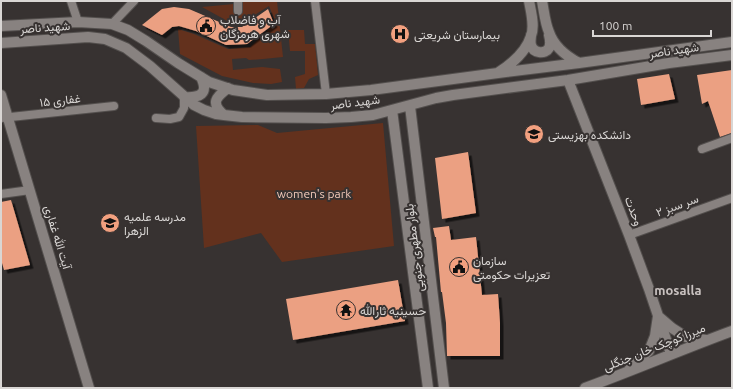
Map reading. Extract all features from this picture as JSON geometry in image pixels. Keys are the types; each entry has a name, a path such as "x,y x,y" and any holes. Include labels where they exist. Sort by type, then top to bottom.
{"main road":[{"path":"529,1 532,20 531,46 537,52 547,51 550,47 549,32 542,1"},
{"name":"شهید ناصر","path":"1,26 78,22 112,24 128,30 140,37 209,82 248,93 267,95 326,94 370,90 732,42"},
{"path":"549,32 561,52 579,63"},
{"path":"498,73 510,65 518,57 526,46 531,35"},
{"name":"شهید ناصر","path":"1,43 88,36 105,39 126,48 150,66 194,105 216,114 242,117 326,118 373,115 436,98 453,95 568,80 670,63 732,55"},
{"path":"667,50 670,63"},
{"path":"184,97 193,97 202,94 204,84 201,77"},
{"name":"وحدت","path":"568,80 629,235 671,354"},
{"path":"224,115 216,108 216,99 228,88"},
{"name":"آیت الله غفاری","path":"1,94 4,117 30,190 89,388"},
{"name":"بلوار مطهری جنوبی","path":"410,106 444,388"},
{"name":"بلوار مطهری جنوبی","path":"392,110 428,388"},
{"path":"412,265 429,263"},
{"path":"658,316 686,337 708,340"},
{"path":"624,373 649,351 655,336 658,316"},
{"name":"میرزا کوچک خان جنگلی","path":"585,388 732,331"}],"street":[{"path":"71,1 78,22"},
{"path":"238,1 238,11"},
{"path":"315,1 326,94"},
{"path":"112,24 131,2"},
{"path":"156,118 170,119 179,117 184,108 184,97"},
{"name":"غفاری ۱۵","path":"4,117 114,106"},
{"path":"702,149 732,138"},
{"path":"1,194 30,190"},
{"name":"سر سبز ۲","path":"629,235 732,198"}],"green space":[{"path":"277,1 283,57 249,60 246,58 232,59 233,70 262,67 280,69 282,82 271,84 253,83 222,76 180,54 178,29 194,34 228,49 250,47 276,23 269,6 243,22 231,23 202,7 234,4 234,13 243,13 243,2"},
{"path":"288,30 304,30 305,44 315,44 318,75 309,79 304,88 296,89 295,77 305,74 305,51 290,51"},
{"name":"women's park","path":"383,123 394,246 282,262 261,233 204,248 196,126 258,125 277,133"}],"building":[{"name":"آب و فاضلاب شهری هرمزگان","path":"174,7 189,9 231,27 242,27 268,9 274,24 247,44 226,45 196,31 179,26 172,27 162,35 142,25 162,9"},
{"path":"732,70 732,133 720,137 708,101 702,104 697,75"},
{"path":"669,74 675,99 641,105 637,79"},
{"path":"468,152 476,213 442,219 435,158"},
{"path":"11,200 30,265 4,270 1,263 1,202"},
{"path":"449,226 451,240 476,237 482,295 498,294 500,356 447,356 446,323 441,292 436,237 433,228"},
{"name":"حسینیه ثارالله","path":"398,280 405,321 293,340 286,299"}],"place":[{"name":"آب و فاضلاب شهری هرمزگان","path":"206,26"},
{"name":"بیمارستان شریعتی","path":"400,34"},
{"name":"دانشکده بهزیستی","path":"534,134"},
{"name":"مدرسه علمیه الزهرا","path":"110,223"},
{"name":"سازمان تعزیرات حکومتی","path":"459,267"},
{"name":"حسینیه ثارالله","path":"346,310"}],"district":[{"name":"mosalla","path":"678,290"}]}
